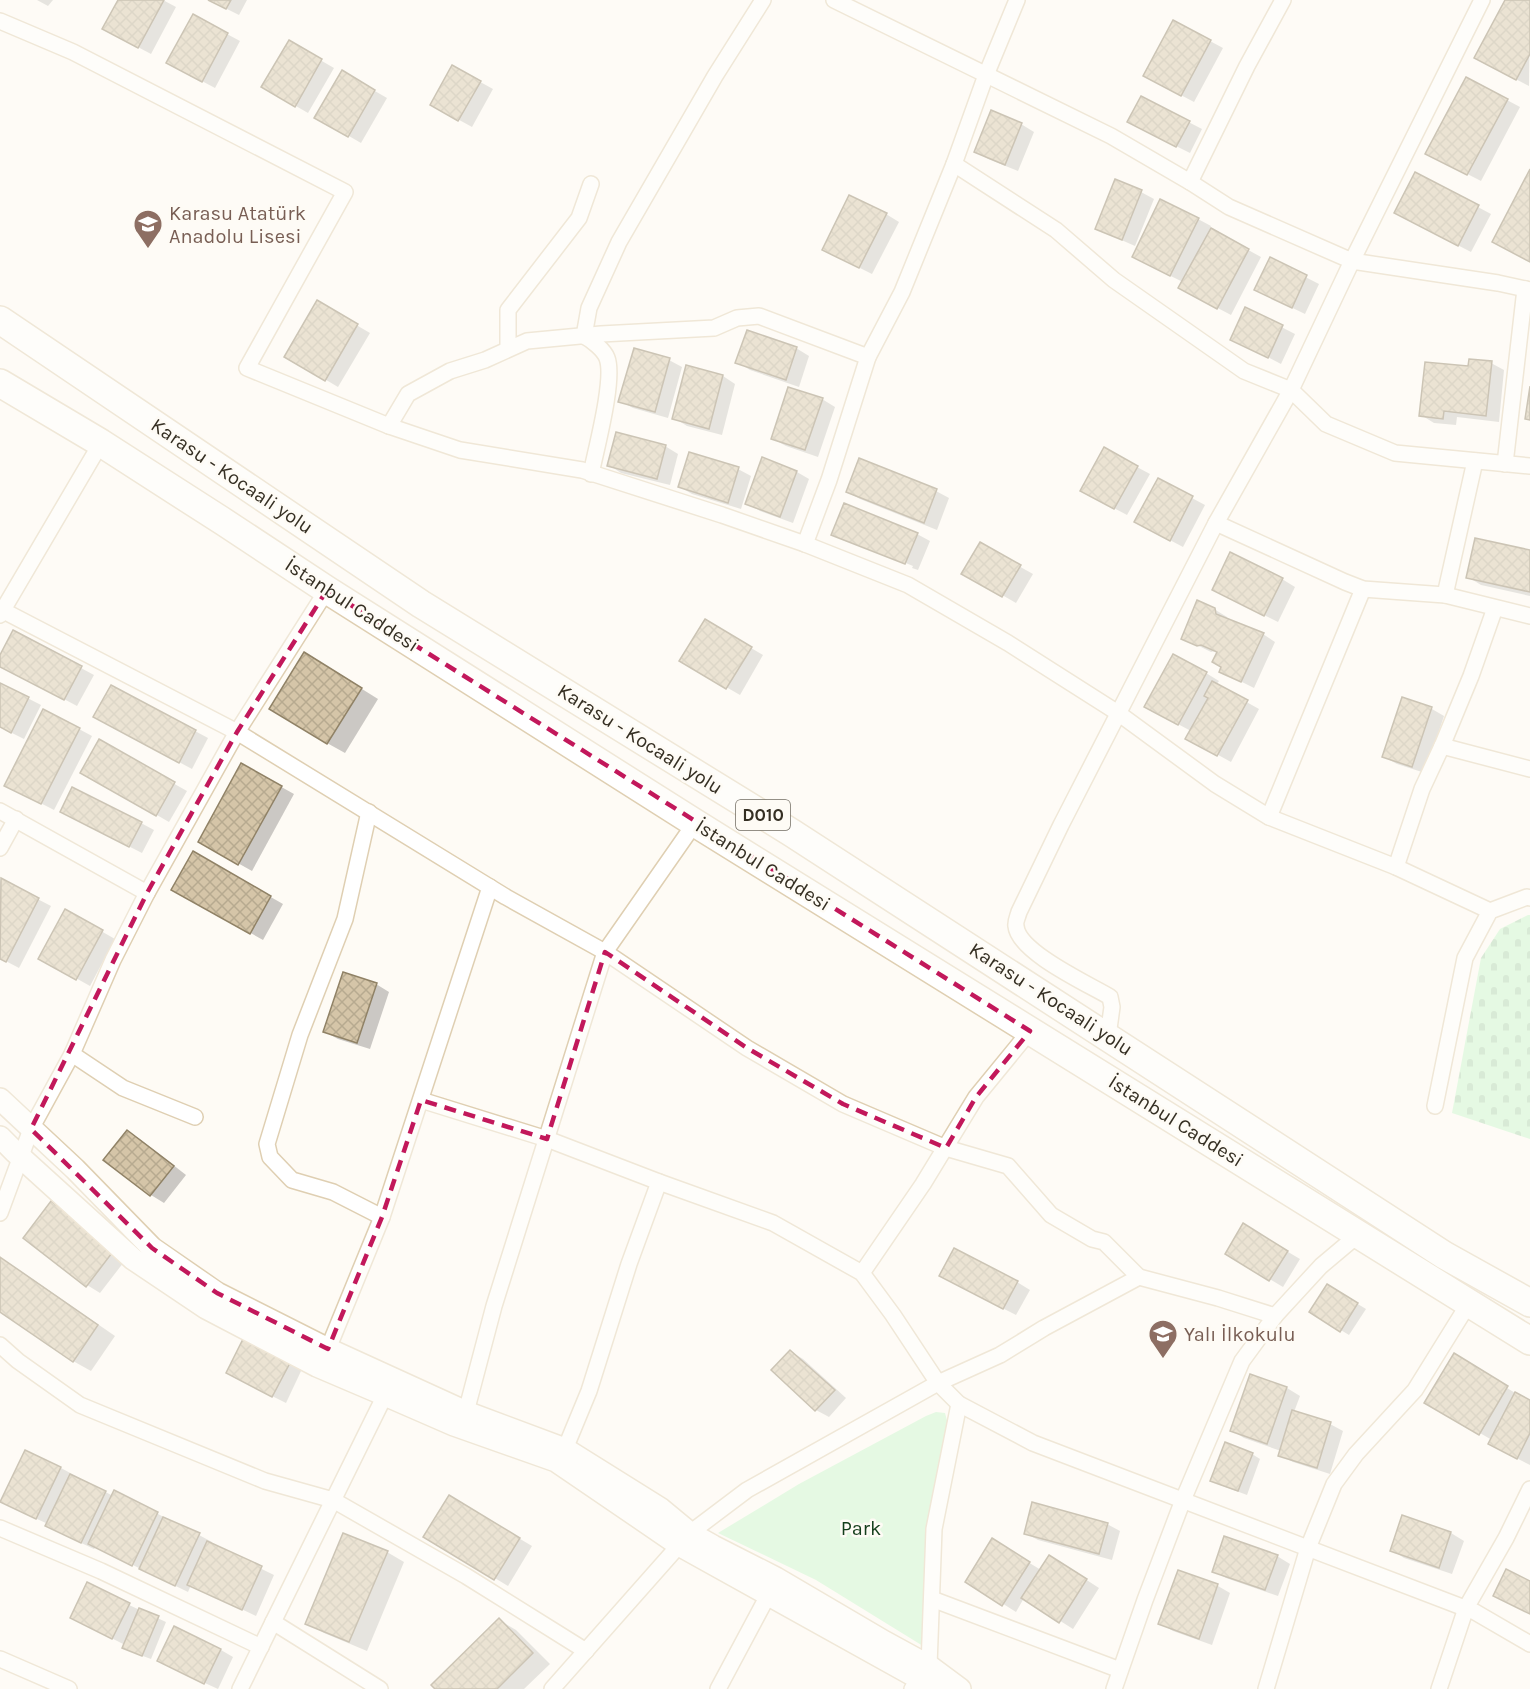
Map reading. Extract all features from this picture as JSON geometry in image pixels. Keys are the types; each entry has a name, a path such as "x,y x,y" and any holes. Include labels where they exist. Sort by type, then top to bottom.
{"highway":[{"name":"Karasu - Kocaali yolu","path":"0,320 421,604 792,833 1444,1255 1530,1303"},
{"name":"İstanbul Caddesi","path":"0,383 101,442 327,590 695,823 1530,1341"}],"main road":[{"path":"0,1100 75,1169 152,1248 217,1293 328,1349 454,1425 556,1461 685,1539 713,1546 772,1586 857,1626 924,1681 960,1689"},
{"path":"0,1137 133,1259 206,1308 317,1366 466,1412 564,1449 661,1509 685,1539"}],"street":[{"path":"584,336 589,308 619,242 715,76 764,0"},
{"path":"834,0 1111,136 1229,207 1352,261 1498,283 1527,290 1505,464"},
{"path":"805,544 829,480 868,357 902,292 1017,0"},
{"path":"1190,182 1246,66 1282,0"},
{"path":"1107,1036 1112,1007 1110,996 1043,959 1022,941 1016,927 1018,912 1216,523 1291,390 1352,261 1482,0"},
{"path":"0,21 73,52 345,192 247,368 389,426 460,450 582,470 805,544 908,585 1008,643 1118,713 1215,784 1269,817 1396,867 1490,911"},
{"path":"954,164 1056,230 1114,280 1244,371 1291,390 1326,424 1395,453 1530,466"},
{"path":"508,349 508,310 579,218 591,184"},
{"path":"389,426 408,394 450,371 485,360 527,340 714,328 737,318 759,316 868,357"},
{"path":"584,336 591,339 607,356 610,373 591,474"},
{"path":"101,442 1,612 237,732 490,887 606,952 747,1048 843,1104 946,1148 1008,1166 1052,1215 1092,1239 1104,1242 1139,1277 1275,1316"},
{"path":"1444,595 1475,461"},
{"path":"1216,523 1363,589 1444,595 1530,616"},
{"path":"1269,817 1363,589"},
{"path":"0,1213 31,1129 72,1054 113,960 147,893 237,732 327,590"},
{"path":"1396,867 1422,789 1442,746 1495,608"},
{"path":"1442,746 1530,769"},
{"path":"0,811 147,893"},
{"path":"369,812 345,919 300,1035 267,1144 270,1157 292,1180 333,1192 382,1217"},
{"path":"0,848 16,819"},
{"path":"466,1412 494,1306 606,952 695,823"},
{"path":"328,1349 382,1217 490,887"},
{"path":"1435,1106 1465,958 1490,911 1527,897 1530,898"},
{"path":"862,1273 923,1184 976,1097 1030,1031"},
{"path":"72,1054 123,1088 195,1117"},
{"path":"421,1100 547,1139 773,1223 862,1273 938,1383 958,1404 1033,1443 1466,1608 1530,1644"},
{"path":"564,1449 589,1391 629,1264 659,1182"},
{"path":"1114,1689 1183,1500 1242,1361 1275,1316 1321,1266 1359,1234"},
{"path":"552,1689 685,1539 747,1490 938,1383 1000,1354 1139,1277"},
{"path":"1266,1689 1308,1548 1334,1484 1356,1454 1415,1390 1469,1303"},
{"path":"0,1345 18,1361 80,1405 265,1480 333,1500 466,1576 586,1650"},
{"path":"240,1689 389,1387"},
{"path":"924,1681 932,1599 934,1529 958,1404"},
{"path":"1439,1689 1466,1608 1506,1538 1530,1489"},
{"path":"0,1528 101,1571 261,1647"},
{"path":"718,1689 772,1586"},
{"path":"932,1599 1120,1670"},
{"path":"273,1622 380,1689"},
{"path":"0,1659 69,1689"}],"highlighted area":[{"path":"327,590 1030,1031 976,1097 946,1148 843,1104 747,1048 605,952 547,1139 421,1100 382,1217 328,1349 217,1293 152,1248 31,1129 147,893 237,732"}],"green space":[{"path":"1530,915 1530,1139 1452,1113 1481,958 1500,929"},
{"name":"Park","path":"936,1412 945,1413 948,1424 923,1646 816,1580 718,1533 799,1484"}],"building":[{"path":"118,0 164,0 138,48 102,29"},
{"path":"208,0 231,0 226,9"},
{"path":"1505,0 1530,0 1530,54 1516,80 1474,58"},
{"path":"193,14 228,33 202,82 166,63"},
{"path":"1173,20 1211,40 1181,96 1143,76"},
{"path":"289,40 322,59 295,107 261,87"},
{"path":"452,65 481,81 458,121 430,105"},
{"path":"342,70 375,90 348,137 314,118"},
{"path":"1466,77 1508,99 1467,175 1425,154"},
{"path":"1141,96 1190,121 1176,147 1127,122"},
{"path":"991,110 1022,123 1005,165 974,152"},
{"path":"1530,169 1530,262 1492,242"},
{"path":"1415,172 1479,205 1458,246 1394,213"},
{"path":"1115,179 1142,190 1122,240 1095,229"},
{"path":"849,195 887,213 859,268 822,250"},
{"path":"1160,199 1199,218 1170,276 1132,257"},
{"path":"1211,228 1249,249 1217,309 1178,288"},
{"path":"1270,257 1307,275 1292,308 1254,290"},
{"path":"317,300 358,324 325,381 284,357"},
{"path":"1245,307 1283,325 1268,358 1230,340"},
{"path":"747,330 797,347 786,380 735,363"},
{"path":"634,348 670,358 655,412 618,402"},
{"path":"1469,359 1492,361 1486,416 1444,411 1443,419 1419,416 1425,362 1468,366"},
{"path":"686,365 723,375 709,429 672,419"},
{"path":"1530,386 1530,420 1525,419"},
{"path":"788,387 823,398 805,450 771,439"},
{"path":"616,432 666,445 657,479 607,466"},
{"path":"1104,447 1138,466 1114,509 1080,491"},
{"path":"689,452 739,467 728,503 678,487"},
{"path":"762,457 797,471 780,517 745,504"},
{"path":"859,458 937,489 924,523 846,492"},
{"path":"1158,478 1193,496 1170,541 1134,522"},
{"path":"844,503 918,533 905,564 831,535"},
{"path":"1475,538 1530,550 1530,592 1466,578"},
{"path":"980,542 1021,565 1002,597 961,574"},
{"path":"1230,552 1283,578 1264,616 1212,590"},
{"path":"1197,600 1215,608 1216,614 1264,633 1241,682 1219,672 1221,667 1212,662 1217,652 1181,639"},
{"path":"705,619 752,647 726,689 679,661"},
{"path":"13,630 82,666 64,700 0,667 0,655"},
{"path":"304,652 362,688 327,744 269,709"},
{"path":"1173,654 1207,672 1178,725 1144,707"},
{"path":"1212,681 1248,700 1217,756 1185,739 1208,698 1204,696"},
{"path":"0,683 29,697 11,733 0,727"},
{"path":"111,685 196,730 179,763 93,717"},
{"path":"1402,697 1432,707 1412,767 1382,757"},
{"path":"43,709 80,728 41,804 4,786"},
{"path":"99,739 175,782 156,816 80,773"},
{"path":"241,763 282,786 238,865 198,842"},
{"path":"72,787 142,822 129,847 60,812"},
{"path":"193,851 271,896 250,934 171,890"},
{"path":"1,878 39,898 6,962 0,959"},
{"path":"65,909 103,930 76,980 38,959"},
{"path":"343,972 377,983 357,1043 323,1032"},
{"path":"127,1130 174,1166 150,1196 103,1160"},
{"path":"51,1201 115,1249 86,1287 23,1238"},
{"path":"1243,1223 1288,1251 1269,1281 1225,1254"},
{"path":"954,1248 1018,1281 1003,1309 939,1276"},
{"path":"0,1257 98,1325 73,1362 0,1312"},
{"path":"1327,1284 1358,1303 1340,1332 1309,1312"},
{"path":"244,1337 291,1361 272,1397 226,1373"},
{"path":"790,1350 835,1390 815,1411 771,1370"},
{"path":"1454,1353 1508,1386 1479,1435 1424,1403"},
{"path":"1250,1374 1287,1387 1267,1444 1230,1431"},
{"path":"1515,1392 1530,1400 1530,1433 1517,1459 1488,1444"},
{"path":"1292,1410 1331,1422 1317,1468 1278,1456"},
{"path":"1225,1442 1253,1453 1238,1491 1210,1481"},
{"path":"25,1450 61,1467 36,1519 0,1502"},
{"path":"70,1474 106,1491 81,1543 45,1526"},
{"path":"114,1490 158,1512 132,1566 88,1544"},
{"path":"449,1495 520,1538 494,1580 423,1537"},
{"path":"1032,1502 1108,1523 1099,1554 1024,1534"},
{"path":"1402,1515 1451,1532 1439,1568 1390,1551"},
{"path":"163,1517 200,1533 175,1586 139,1569"},
{"path":"343,1533 388,1551 349,1642 305,1624"},
{"path":"1224,1536 1278,1555 1265,1590 1212,1572"},
{"path":"992,1538 1030,1562 1002,1606 965,1582"},
{"path":"207,1541 262,1566 242,1610 187,1585"},
{"path":"1049,1555 1087,1579 1059,1623 1021,1598"},
{"path":"1506,1569 1530,1581 1530,1614 1493,1596"},
{"path":"1178,1570 1218,1584 1199,1639 1158,1624"},
{"path":"87,1582 130,1603 112,1639 70,1618"},
{"path":"139,1608 159,1616 142,1656 122,1648"},
{"path":"499,1618 533,1653 497,1689 435,1689 431,1685"},
{"path":"174,1626 221,1649 204,1684 157,1661"}],"place":[{"name":"Karasu Atatürk Anadolu Lisesi","path":"148,250"},
{"name":"Yalı İlkokulu","path":"1163,1360"}]}
